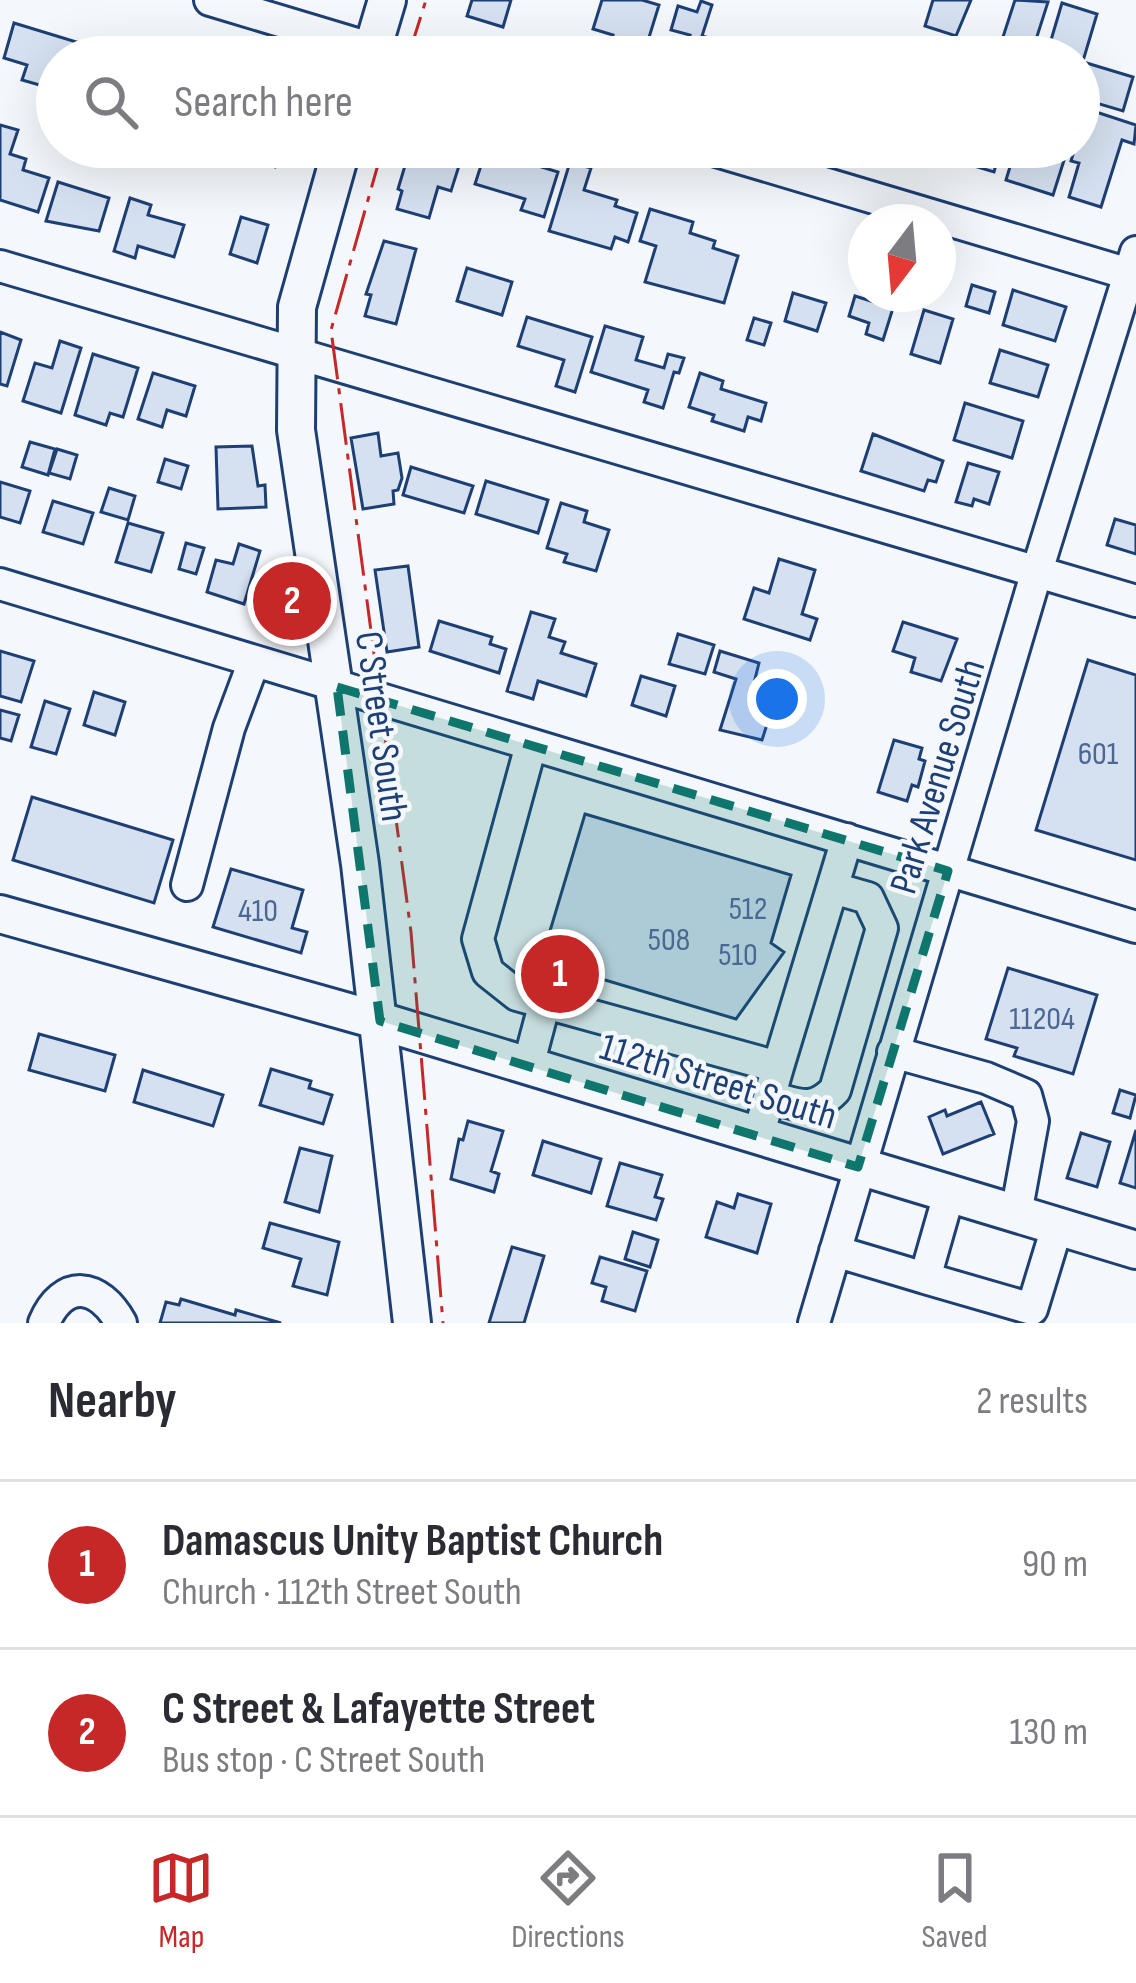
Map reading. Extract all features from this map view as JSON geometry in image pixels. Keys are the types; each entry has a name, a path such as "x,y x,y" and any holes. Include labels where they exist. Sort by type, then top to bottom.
{"main road":[{"path":"383,36 387,0"},
{"name":"C Street South","path":"336,168 297,307 296,430 337,687 412,1323"},
{"name":"112th Street South","path":"0,914 380,1021 1136,1250"}],"street":[{"path":"210,0 324,36"},
{"path":"778,168 1134,267"},
{"path":"0,266 1136,601"},
{"name":"Park Avenue South","path":"814,1323 1037,572 1134,267"},
{"path":"0,584 1136,928"},
{"path":"187,885 229,728 254,661"},
{"path":"531,745 478,939 488,972 517,994 774,1082 806,1106 822,1104 835,1090 878,944 868,898 833,887"},
{"path":"758,1136 847,839"},
{"path":"878,944 918,970"},
{"path":"528,1066 545,1002"},
{"path":"847,1049 986,1078 1026,1095 1033,1121 1016,1214"},
{"path":"925,1278 949,1194"},
{"path":"835,1251 1032,1309 1057,1227"},
{"path":"44,1323 51,1307 68,1292 82,1291 97,1294 121,1323"}],"highlighted area":[{"path":"337,687 948,871 858,1167 380,1021"}],"building":[{"path":"472,0 511,0 503,27 467,16"},
{"path":"602,0 659,5 649,36 613,36 593,29"},
{"path":"933,0 971,0 956,36 925,26"},
{"path":"1015,0 1048,2 1037,36 1003,36"},
{"path":"701,1 712,5 702,36 671,30 678,6 697,12"},
{"path":"1062,3 1097,14 1090,36 1052,36"},
{"path":"14,23 57,36 36,36 36,84 22,80 27,65 4,58"},
{"path":"1100,67 1133,77 1123,111 1100,104"},
{"path":"1100,113 1136,125 1134,144 1122,140 1101,207 1069,197 1078,168 1100,168"},
{"path":"0,125 18,130 10,154 26,159 23,170 49,178 38,212 0,200"},
{"path":"404,168 458,168 451,191 438,187 429,218 397,209 402,191 398,189"},
{"path":"480,168 558,172 544,217 521,210 525,199 475,184"},
{"path":"568,168 591,168 584,190 617,200 615,206 637,213 628,242 615,237 611,249 549,231"},
{"path":"1010,168 1062,168 1053,195 1006,180"},
{"path":"58,182 109,198 99,231 46,221"},
{"path":"130,198 151,205 148,215 184,225 174,257 138,246 135,258 114,251"},
{"path":"650,209 693,222 690,233 738,256 724,303 645,282 656,246 640,241"},
{"path":"241,217 268,225 257,263 230,254"},
{"path":"384,241 416,249 396,324 365,316 371,295 366,294"},
{"path":"467,268 512,282 502,315 457,301"},
{"path":"972,285 995,292 989,313 966,306"},
{"path":"1013,290 1066,307 1055,341 1003,325"},
{"path":"793,293 826,303 817,331 785,321"},
{"path":"850,312 892,312 883,340 866,334 869,323 849,316"},
{"path":"923,312 953,319 940,363 911,354"},
{"path":"527,317 592,337 575,392 556,386 564,360 518,346"},
{"path":"754,318 771,323 764,345 747,340"},
{"path":"605,326 643,337 636,360 664,368 668,354 684,358 679,373 674,372 663,408 644,402 648,390 591,372"},
{"path":"0,332 21,340 7,386 0,384"},
{"path":"60,341 81,348 61,413 23,401 35,363 52,368"},
{"path":"1000,350 1048,365 1038,397 990,383"},
{"path":"93,354 138,368 123,417 110,413 106,425 75,415"},
{"path":"153,373 195,386 186,416 167,410 162,427 138,419"},
{"path":"700,373 723,381 721,389 766,403 761,421 748,417 744,431 712,421 714,415 689,407"},
{"path":"965,403 1023,421 1012,458 954,440"},
{"path":"378,433 381,456 398,453 402,478 393,491 394,504 363,509 351,438"},
{"path":"873,434 943,461 936,482 928,480 924,491 861,471"},
{"path":"30,442 55,449 48,475 22,467"},
{"path":"252,446 258,486 265,485 266,507 218,509 216,447"},
{"path":"57,449 77,455 70,479 49,473"},
{"path":"165,459 188,466 181,489 158,482"},
{"path":"968,463 999,472 989,504 974,499 972,506 956,502"},
{"path":"411,467 473,486 464,513 403,495"},
{"path":"486,481 548,500 538,533 476,514"},
{"path":"0,482 30,491 20,523 0,517"},
{"path":"109,488 135,496 128,520 101,512"},
{"path":"53,501 93,513 83,544 43,532"},
{"path":"561,503 587,511 584,522 609,530 596,571 564,562 567,554 547,548"},
{"path":"1115,519 1136,525 1136,554 1107,545"},
{"path":"128,523 163,533 151,572 116,562"},
{"path":"186,543 204,548 196,574 179,569"},
{"path":"239,544 260,551 244,604 207,592 216,560 233,564"},
{"path":"779,559 815,570 802,614 817,619 810,640 744,619 754,588 769,593"},
{"path":"408,566 419,647 387,652 375,570"},
{"path":"531,612 555,619 549,637 565,642 561,653 596,664 586,696 538,681 533,699 507,691"},
{"path":"439,621 492,637 490,644 506,649 499,673 430,651"},
{"path":"903,622 957,639 941,681 911,672 915,658 893,651"},
{"path":"678,634 714,645 705,674 669,664"},
{"path":"0,651 34,661 21,702 0,696"},
{"path":"720,651 759,663 755,679 763,681 756,704 772,709 762,740 720,730 736,679 714,672"},
{"path":"1088,660 1136,675 1136,860 1036,830"},
{"path":"641,676 675,686 666,716 632,705"},
{"path":"94,692 125,702 115,735 84,725"},
{"path":"45,701 70,709 56,754 31,747"},
{"path":"0,710 19,715 11,741 0,738"},
{"path":"894,740 922,748 919,759 925,761 918,787 912,785 907,801 878,792"},
{"path":"32,797 173,840 154,903 13,860"},
{"path":"585,814 791,875 771,943 784,952 736,1019 541,961"},
{"path":"231,869 303,890 292,928 307,932 301,953 213,927"},
{"path":"1008,968 1097,995 1073,1074 1014,1056 1017,1048 986,1039"},
{"path":"39,1034 115,1055 105,1091 29,1070"},
{"path":"271,1069 311,1081 309,1088 332,1095 323,1124 260,1105"},
{"path":"143,1070 223,1095 213,1126 134,1102"},
{"path":"1120,1090 1136,1095 1130,1118 1113,1113"},
{"path":"981,1102 994,1134 943,1154 929,1117 945,1110 947,1116"},
{"path":"468,1121 503,1131 491,1171 499,1174 494,1192 451,1179"},
{"path":"1136,1130 1136,1188 1120,1183"},
{"path":"1081,1133 1110,1142 1097,1187 1067,1178"},
{"path":"543,1141 601,1159 591,1193 533,1175"},
{"path":"300,1148 332,1156 319,1212 285,1202"},
{"path":"620,1163 662,1175 655,1197 663,1199 656,1220 607,1206"},
{"path":"738,1194 771,1204 757,1253 706,1237 717,1202 734,1208"},
{"path":"270,1223 339,1242 327,1295 293,1286 301,1259 263,1248"},
{"path":"633,1232 658,1240 650,1267 625,1259"},
{"path":"512,1247 544,1256 524,1323 489,1323"},
{"path":"600,1257 647,1271 635,1311 602,1301 606,1287 592,1283"},
{"path":"181,1299 281,1323 160,1323 166,1302 179,1305"}],"power":[{"path":"415,36 426,0"},
{"path":"377,168 331,330 411,932 443,1323"}],"place":[{"name":"C Street & Lafayette Street","path":"292,601"},
{"name":"Damascus Unity Baptist Church","path":"560,974"}]}
